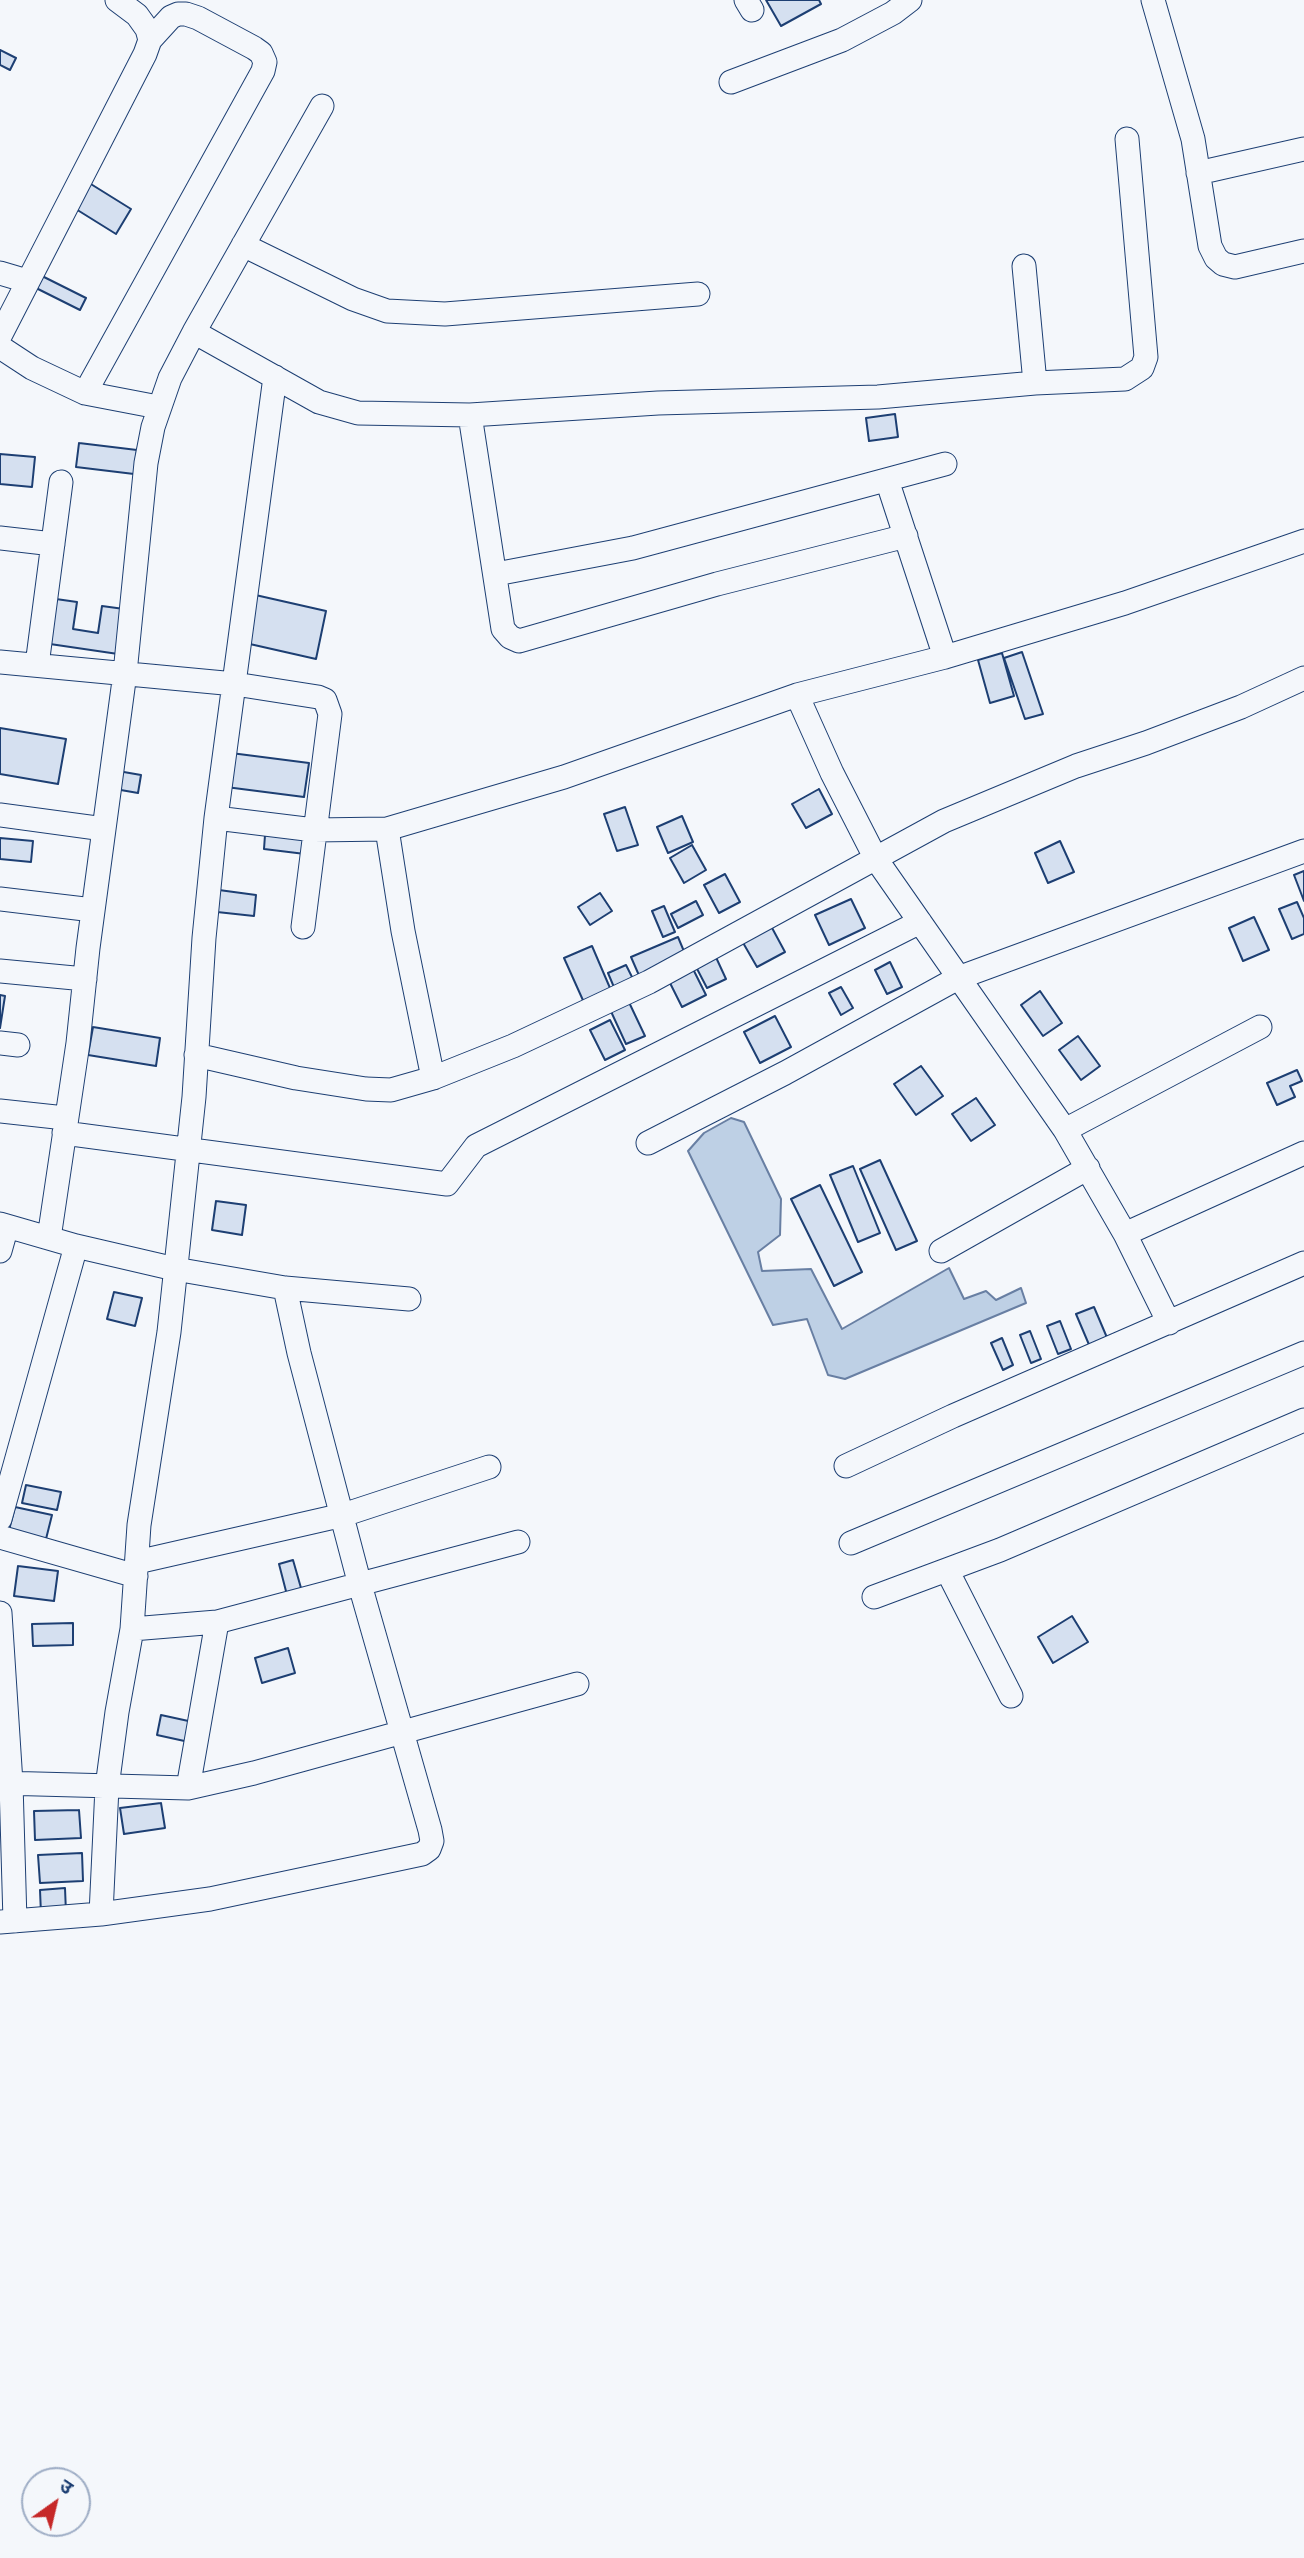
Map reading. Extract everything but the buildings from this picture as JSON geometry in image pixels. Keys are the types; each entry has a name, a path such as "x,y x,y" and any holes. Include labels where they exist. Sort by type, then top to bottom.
{"street":[{"path":"117,0 143,22 149,40"},
{"path":"731,82 842,40 893,13 910,0"},
{"path":"1153,0 1189,125 1210,246 1216,258 1223,264 1235,267 1304,251"},
{"path":"0,336 145,54 149,40 170,17 186,14 254,48 265,62 263,71 85,393"},
{"path":"49,1238 78,1043 125,673 146,463 158,407 194,332 322,106"},
{"path":"194,332 319,402 358,413 470,415 658,403 878,397 1035,383 1125,379 1142,368 1146,357 1127,139"},
{"path":"1198,173 1304,149"},
{"path":"243,245 353,299 387,311 444,314 698,295"},
{"path":"1024,266 1035,383"},
{"path":"0,273 27,281"},
{"path":"0,347 32,368 85,393 158,407"},
{"path":"101,1914 107,1787 132,1629 139,1525 169,1332 194,1097 204,938 216,818 275,377"},
{"path":"470,415 503,629 510,637 519,641 717,583 906,536"},
{"path":"496,574 632,548 945,464"},
{"path":"887,480 945,657"},
{"path":"37,665 61,482"},
{"path":"0,538 53,544"},
{"path":"216,818 314,830 387,830 564,777 797,695 945,657 1125,603 1304,541"},
{"path":"0,662 235,684 318,697 326,701 330,714 303,927"},
{"path":"196,1055 296,1078 366,1089 391,1090 433,1078 513,1046 649,982 944,821 1076,766 1241,707 1304,678"},
{"path":"797,695 832,773 876,859 1065,1129 1125,1234 1169,1323"},
{"path":"0,816 104,829"},
{"path":"387,830 403,931 433,1078"},
{"path":"648,1143 785,1073 958,978 1304,851"},
{"path":"0,899 93,910"},
{"path":"0,1111 188,1150 447,1184 476,1146 920,922"},
{"path":"0,971 85,979"},
{"path":"1065,1129 1260,1027"},
{"path":"1125,1234 1304,1153"},
{"path":"941,1251 1088,1168"},
{"path":"0,1251 3,1225 76,1246 175,1269 285,1288 409,1299"},
{"path":"0,1519 76,1246"},
{"path":"846,1466 953,1416 1304,1263"},
{"path":"0,1614 8,1921 101,1914 210,1899 422,1854 429,1849 432,1841 430,1830 360,1585 299,1353 285,1288"},
{"path":"851,1543 1304,1353"},
{"path":"874,1597 947,1570 1304,1420"},
{"path":"0,1537 136,1569 343,1515 489,1467"},
{"path":"132,1629 217,1622 518,1542"},
{"path":"947,1570 1011,1696"},
{"path":"188,1788 217,1622"},
{"path":"6,1783 188,1788 254,1773 577,1684"}],"water":[{"path":"731,1118 744,1122 781,1199 780,1235 758,1252 762,1271 811,1269 842,1329 949,1268 964,1299 986,1291 996,1300 1021,1288 1026,1303 845,1379 828,1375 807,1319 773,1325 688,1151 704,1133"}]}
